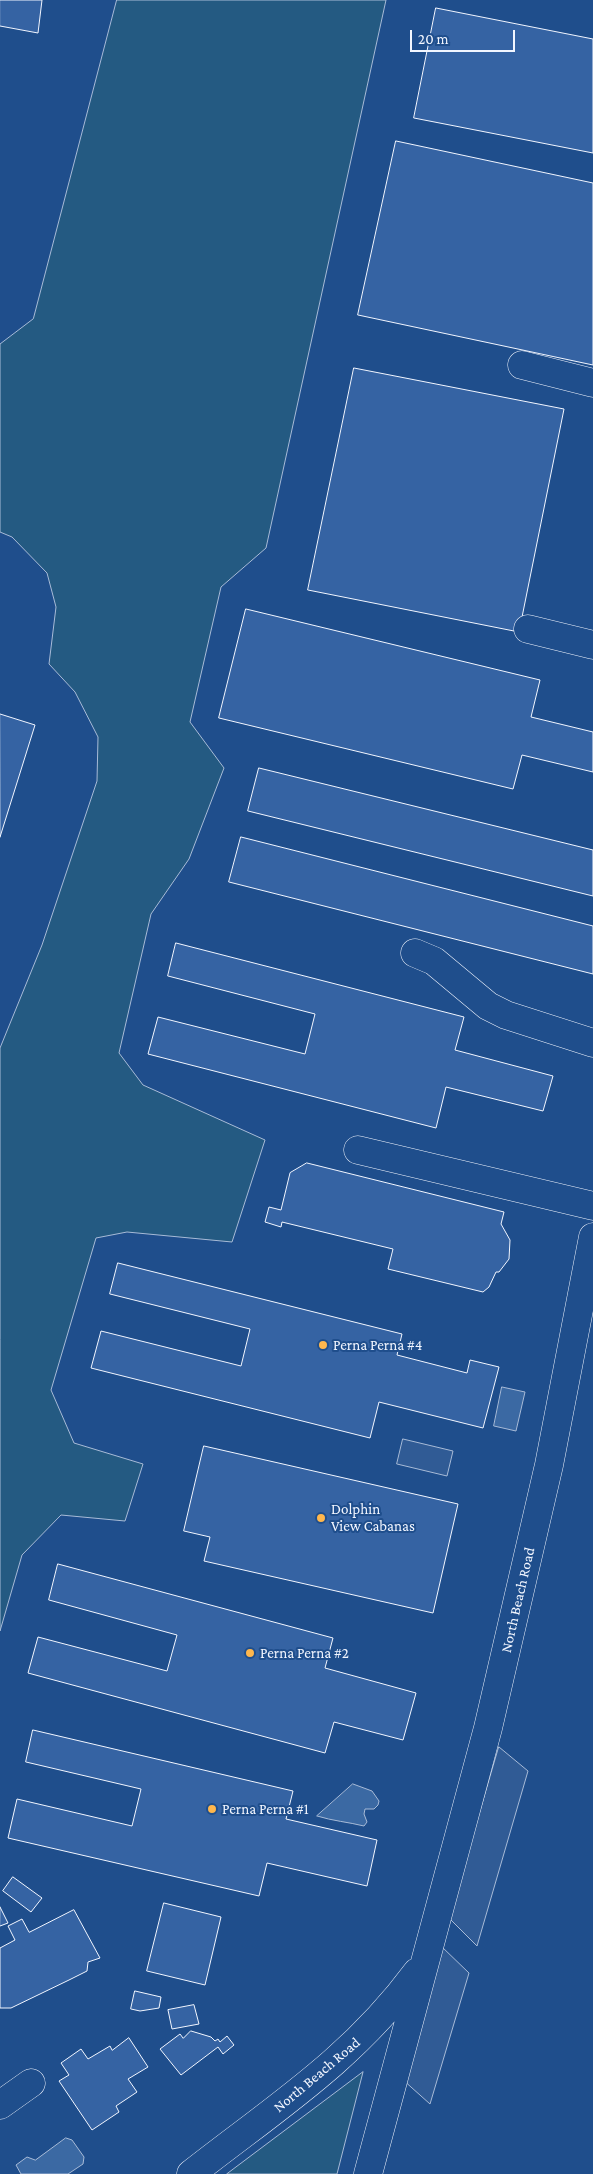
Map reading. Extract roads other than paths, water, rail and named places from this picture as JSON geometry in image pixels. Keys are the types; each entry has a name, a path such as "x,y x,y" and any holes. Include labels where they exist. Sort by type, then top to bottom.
{"street":[{"path":"522,365 593,383"},
{"path":"528,629 593,645"},
{"path":"415,953 434,962 488,1006 506,1014 593,1043"},
{"path":"358,1150 593,1206"},
{"name":"North Beach Road","path":"368,2174 488,1728 547,1475 593,1237"},
{"name":"North Beach Road","path":"191,2174 294,2097 348,2051 393,2004 426,1959"},
{"path":"0,2105 31,2083"}],"place":[{"name":"Perna Perna #4","path":"323,1345"},
{"name":"Dolphin View Cabanas","path":"321,1518"},
{"name":"Perna Perna #2","path":"250,1653"},
{"name":"Perna Perna #1","path":"212,1809"}]}
